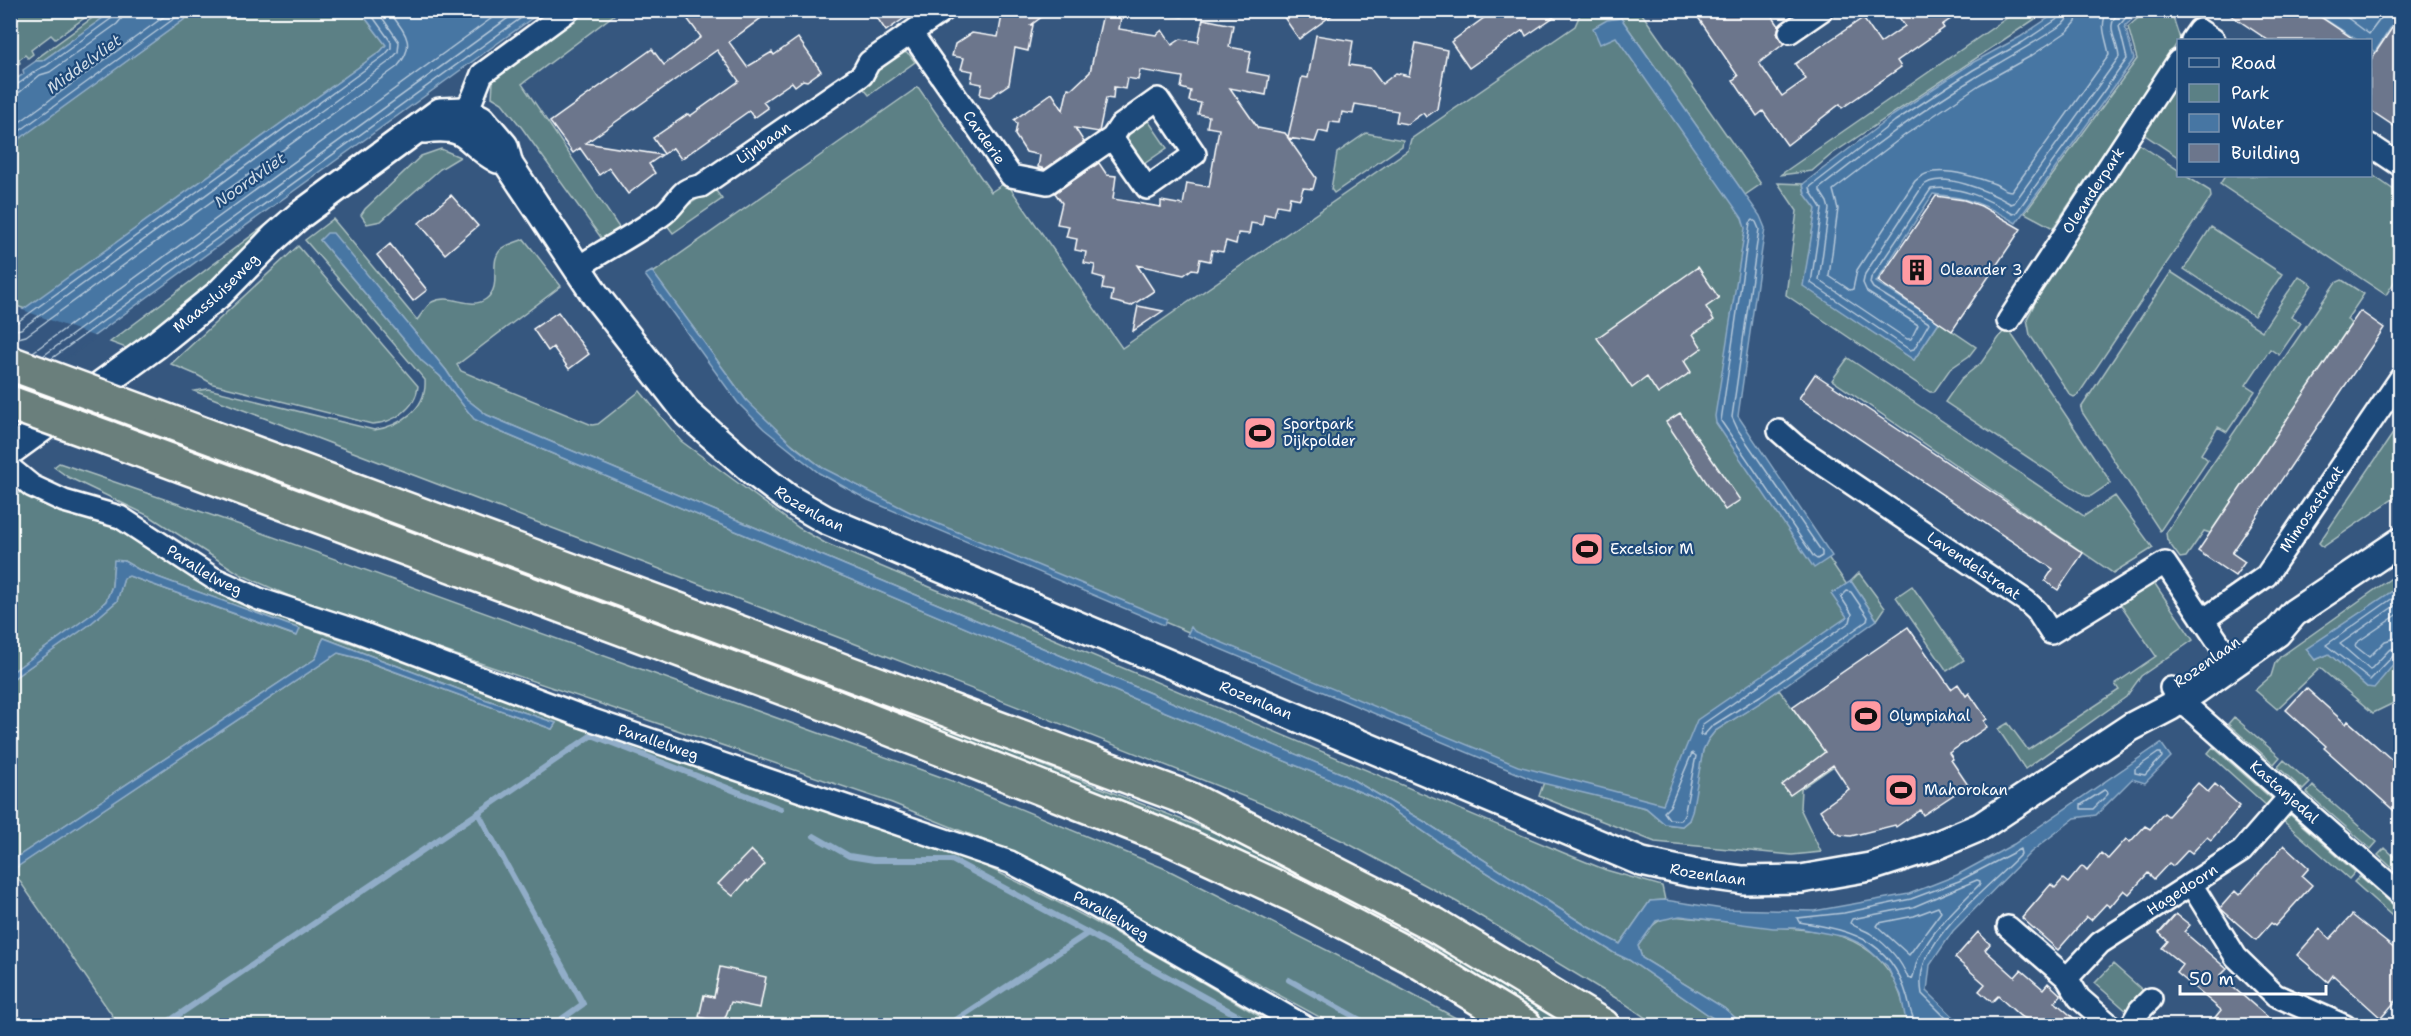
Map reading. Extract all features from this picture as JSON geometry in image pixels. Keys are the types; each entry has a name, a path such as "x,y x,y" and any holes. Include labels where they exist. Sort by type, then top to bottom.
{"highway":[{"path":"10,363 1189,800 1435,926 1603,1026"},
{"path":"10,403 832,706 1169,838 1296,896 1412,957 1525,1026"}],"street":[{"path":"460,120 482,74 568,10"},
{"name":"Lijnbaan","path":"579,267 602,250 630,237 669,210 676,198 690,188 702,186 862,75 869,62 944,10"},
{"path":"1790,32 1822,10"},
{"path":"2193,39 2199,30 2212,39"},
{"name":"Carderie","path":"912,34 1011,176 1047,183 1112,138"},
{"name":"Oleanderpark","path":"2008,321 2177,62"},
{"name":"Maassluiseweg","path":"10,451 156,345 219,294 300,215 404,137 440,112 460,120"},
{"name":"Rozenlaan","path":"460,120 471,137 491,156 509,165 579,267 596,296 688,414 754,472 788,498 826,520 1642,862 1692,873 1743,880 1801,879 1870,867 1935,846 1980,827 2131,727 2153,701 2175,694 2228,657 2267,621 2294,613 2400,542"},
{"path":"2372,146 2400,165"},
{"name":"Mimosastraat","path":"2203,620 2266,576 2400,379"},
{"name":"Lavendelstraat","path":"1779,431 1796,446 2026,601 2037,611 2051,633 2165,563 2203,620"},
{"name":"Parallelweg","path":"10,468 32,486 64,501 120,517 213,578 259,599 351,629 581,716 1010,862 1088,902 1304,1026"},
{"path":"2203,620 2228,657"},
{"name":"Kastanjedal","path":"2175,694 2400,894"},
{"name":"Hagedoorn","path":"2067,978 2100,943 2242,851 2290,795"},
{"path":"2191,884 2236,957 2275,994 2345,1026"},
{"path":"2008,927 2067,978 2079,998 2111,1026"},
{"path":"2131,1026 2140,1010 2151,999"}],"green space":[{"path":"11,10 94,11 55,39 51,35 31,50 33,54 28,58 25,55 19,60 20,63 11,69"},
{"name":"Sportpark Dijkpolder","path":"1582,10 1640,11 1761,184 1745,195 1621,18 1616,28 1755,226 1731,414 1868,616 1701,727 1669,812 1521,771 899,511 838,480 760,419 653,273 918,87 991,192 1006,182 1122,348 1408,150 1411,139 1575,26"},
{"path":"102,11 113,11 42,61 36,61 36,59"},
{"path":"196,11 360,11 386,45 381,51 25,309 11,304 10,145"},
{"path":"580,11 619,11 522,84 620,229 608,238 602,239 522,128 502,103 492,97 493,82 497,71"},
{"path":"1158,11 1191,11 1182,17"},
{"path":"2017,11 2047,11 1832,154 1812,171 1780,175"},
{"path":"2146,11 2171,11 2180,39 2177,39 2177,43 2053,228 2025,213 2137,59 2128,27"},
{"path":"895,51 898,55 904,52 909,54 915,62 869,95 860,84 874,66"},
{"path":"2177,80 2177,156 2142,133"},
{"path":"1145,116 1167,148 1141,166 1121,140"},
{"path":"1366,133 1403,140 1402,146 1334,193 1331,189 1337,153"},
{"path":"2136,142 2177,169 2177,177 2188,177 2210,191 2211,197 2078,395 2074,397 2070,395 2030,335 2027,319 2038,297 2034,294"},
{"path":"441,149 460,157 440,169 381,221 367,224 361,215 365,209 421,156"},
{"path":"2372,175 2394,190 2400,182 2400,273 2386,295 2220,184 2224,177 2372,177"},
{"path":"1778,183 1803,184 1805,194 1816,208 1804,286 1914,360 1939,322 1976,347 1969,356 1950,369 1934,392 1930,392 1786,295 1797,211"},
{"path":"714,188 722,199 673,233 664,221"},
{"path":"275,218 278,221 228,270 134,351 110,342"},
{"path":"333,219 417,320 432,302 439,299 473,303 486,299 494,287 498,253 503,248 524,239 561,286 457,365 461,371 592,425 598,424 640,391 681,441 799,528 825,543 1564,853 1606,870 1662,886 1665,900 1650,901 1620,944 1588,927 1425,822 1343,774 487,415 464,397 446,370 333,234 320,240 422,361 440,376 474,419 1139,701 1375,798 1439,842 1614,953 1629,960 1723,1025 1656,1025 1624,1003 1457,902 1345,842 1282,812 875,652 194,391 208,389 374,430 393,425 417,408 422,399 425,380 305,240"},
{"path":"2211,227 2282,274 2254,316 2184,269"},
{"path":"298,246 418,386 413,402 395,418 372,424 213,384 171,364"},
{"path":"2171,272 2262,331 2299,276 2312,285 2291,317 2301,323 2279,355 2270,349 2246,385 2255,391 2227,432 2218,427 2201,454 2208,460 2160,531 2081,408"},
{"path":"2342,280 2364,294 2347,319 2351,324 2210,533 2204,531 2186,557 2180,558 2167,540 2166,533 2335,283"},
{"path":"2003,332 2010,332 2110,481 2091,496 2086,496 1945,402 1961,379 1981,363"},
{"path":"1848,358 2084,516 2115,496 2153,548 2113,573 1832,380"},
{"path":"2400,423 2400,494 2323,547 2319,543"},
{"path":"125,427 789,666 1216,833 1543,1004 1575,1025 1550,1025 1531,1011 1342,905 120,431"},
{"path":"59,463 243,526 955,782 1166,869 1469,1025 1334,1025 1026,857 892,803 309,605 240,574 151,517 68,477 54,467"},
{"path":"26,488 148,540 228,597 259,611 957,853 1118,934 1274,1025 119,1025 12,870 338,653 552,729 556,723 484,699 324,638 315,659 11,861 11,680 89,625 117,601 124,578 129,576 296,636 299,629 141,571 124,561 114,561 112,586 106,601 92,614 11,673 11,500"},
{"path":"2400,572 2400,586 2307,649 2315,660 2329,654 2367,687 2373,687 2400,657 2400,700 2373,713 2320,668 2277,709 2255,690 2271,676 2275,663 2280,657"},
{"path":"1859,573 1885,608 1877,620 1851,581"},
{"path":"2153,581 2193,640 2141,676 2126,697 2025,769 1998,729 2008,723 2028,750 2119,690 2115,684 2156,656 2119,602"},
{"path":"1912,586 1964,660 1947,671 1896,597"},
{"path":"1779,690 1835,765 1801,789 1800,808 1821,852 1792,855 1655,842 1539,796 1544,782 1646,808 1665,824 1682,826 1689,820 1703,750 1708,740 1715,731"},
{"path":"2234,717 2280,757 2274,764 2228,724"},
{"path":"2213,747 2273,800 2267,806 2208,753"},
{"path":"2284,760 2310,783 2303,790 2278,767"},
{"path":"2313,786 2377,842 2371,849 2307,793"},
{"path":"2288,813 2355,872 2349,879 2282,820"},
{"path":"2385,848 2400,862 2400,875 2378,855"},
{"path":"2360,876 2400,911 2400,923 2354,882"},
{"path":"1672,916 1827,932 1862,946 1881,961 1895,982 1910,1025 1744,1025 1724,1008 1642,958 1638,946 1648,931 1655,923"},
{"path":"2113,964 2147,994 2130,1014 2095,983"}],"water":[{"name":"Middelvliet","path":"113,11 196,11 11,145 11,82 24,74 23,70 36,61 42,61"},
{"name":"Noordvliet","path":"360,11 542,11 11,396 10,319 381,51 386,45"},
{"path":"2059,11 2141,11 2125,26 2134,59 2016,223 1977,203 1933,194 1876,282 1939,322 1914,360 1803,286 1816,209 1805,194 1803,184 1892,116 1972,63 2020,37"},
{"path":"2312,11 2400,11 2400,22 2395,21 2375,52 2372,50 2372,39 2355,39"},
{"path":"1621,18 1760,216 1765,228 1738,416 1832,556 1814,568 1716,423 1715,416 1745,228 1742,218 1616,37 1600,44 1593,28 1607,20"},
{"path":"327,233 333,233 446,370 464,397 487,415 1343,774 1425,822 1588,927 1620,944 1650,901 1665,900 1723,909 1814,911 1909,894 1957,875 2014,844 2161,743 2171,757 2145,783 2132,779 2096,815 2075,818 2031,852 1953,931 1930,965 1927,991 1962,1025 1910,1025 1905,1016 1901,995 1887,966 1863,945 1846,937 1798,928 1773,928 1680,916 1656,921 1638,946 1642,958 1724,1008 1744,1025 1723,1025 1629,960 1614,953 1439,842 1375,798 1139,701 474,419 440,376 422,361 320,240"},
{"path":"652,271 746,400 796,448 823,468 912,513 1167,619 1164,625 868,500 819,473 764,429 738,403 645,275"},
{"path":"114,560 124,561 141,571 300,629 297,636 129,576 124,578 117,601 89,625 11,680 11,673 92,614 106,601 112,586"},
{"path":"1851,581 1877,620 1763,701 1715,731 1703,750 1692,812 1689,820 1682,826 1665,824 1646,808 1538,782 1187,635 1191,627 1194,631 1518,766 1663,804 1697,720 1847,617 1831,594"},
{"path":"2400,586 2400,657 2374,688 2367,687 2329,654 2315,660 2306,649"},
{"path":"324,638 484,699 556,723 552,729 358,658 338,653 11,871 11,861 315,659"}],"pier":[{"path":"20,309 96,337 10,399 10,316"}],"building":[{"path":"681,10 772,10 729,42 747,67 772,52 774,55 798,38 821,71 795,86 792,82 763,102 768,108 754,118 749,111 681,159 673,148 664,154 653,138 688,114 690,116 739,81 717,50 586,143 662,155 649,164 655,173 628,194 609,168 599,175 580,148 573,153 550,122 652,49 664,65 701,37"},
{"path":"872,10 916,10 886,31"},
{"path":"1003,10 1051,10 1031,25 1033,25 1028,51 1015,48 1009,84 990,97 980,95 982,84 971,82 973,71 961,69 964,58 952,56 955,44 972,33 998,37"},
{"path":"1279,10 1339,10 1299,39"},
{"path":"1495,10 1564,10 1526,36 1523,30 1469,68 1451,42"},
{"path":"1693,10 1768,10 1779,26 1777,34 1785,43 1759,63 1782,96 1806,79 1795,64 1863,18 1880,43 1905,26 1894,10 1964,10 1942,25 1944,28 1897,61 1901,67 1842,108 1840,104 1787,145 1763,111 1757,116 1733,80 1738,76"},
{"path":"2223,10 2310,10 2354,39 2266,39"},
{"path":"1103,14 1121,18 1119,29 1156,35 1162,30 1172,45 1181,39 1198,42 1203,19 1233,25 1229,47 1251,51 1247,72 1269,76 1266,95 1230,88 1258,128 1285,133 1288,137 1302,77 1308,78 1316,35 1353,41 1349,65 1370,68 1382,84 1396,73 1409,76 1416,43 1447,50 1437,109 1426,117 1423,113 1407,124 1396,122 1398,111 1355,104 1353,114 1342,112 1340,123 1330,122 1328,133 1319,131 1315,142 1288,138 1316,178 1313,189 1303,188 1300,199 1290,197 1288,207 1277,205 1274,216 1264,214 1262,225 1251,223 1249,234 1238,233 1236,244 1226,241 1223,252 1212,250 1210,261 1200,259 1198,270 1192,269 1184,275 1137,265 1154,291 1131,306 1111,301 1113,291 1102,289 1104,278 1093,275 1095,265 1084,263 1086,252 1075,250 1077,239 1066,237 1069,226 1057,224 1062,203 1055,193 1099,163 1107,175 1116,176 1113,199 1161,207 1161,201 1183,205 1187,183 1209,187 1219,129 1207,127 1209,116 1198,114 1201,103 1189,101 1191,91 1181,88 1183,77 1140,70 1138,80 1127,78 1125,89 1114,87 1113,99 1106,98 1099,132 1075,128 1084,142 1045,169 1038,167 1040,155 1026,152 1015,135 1017,124 1014,120 1052,93 1063,110 1068,88 1072,89 1090,72"},
{"path":"2400,16 2400,130 2372,111 2372,58"},
{"path":"451,195 478,226 445,254 419,223"},
{"name":"Oleander 3","path":"1936,196 1964,200 1981,206 2021,229 1952,331 1878,281"},
{"path":"390,244 427,290 413,301 377,255"},
{"path":"1698,267 1719,298 1706,307 1714,320 1693,334 1702,348 1684,361 1691,372 1658,394 1647,377 1632,388 1597,338"},
{"path":"1138,306 1163,311 1133,331"},
{"path":"2360,311 2384,328 2232,553 2245,562 2235,576 2198,551"},
{"path":"558,312 589,354 569,369 553,347 548,351 533,329"},
{"path":"1815,374 2083,553 2058,590 2045,581 2053,569 1799,398"},
{"path":"1680,413 1740,500 1725,510 1666,422"},
{"path":"1908,627 1951,689 1958,684 1966,696 1969,693 1987,719 1984,721 1987,727 1949,753 1953,759 1951,760 1968,785 1923,815 1920,810 1896,827 1895,825 1851,836 1841,835 1835,832 1820,810 1849,789 1833,765 1790,795 1782,785 1825,752 1792,707"},
{"path":"2306,688 2346,724 2348,721 2400,767 2400,816 2324,748 2326,746 2286,710"},
{"path":"2198,783 2208,792 2215,784 2240,806 2211,840 2207,837 2192,853 2188,850 2173,866 2169,863 2154,879 2148,873 2129,894 2124,890 2110,907 2106,904 2091,920 2087,917 2058,950 2022,918 2051,884 2055,888 2063,879 2068,883 2082,866 2087,871 2101,853 2108,859 2126,839 2130,842 2145,826 2150,829 2164,813 2168,816"},
{"path":"2284,845 2309,868 2302,876 2312,885 2275,926 2271,923 2256,940 2220,908 2235,891 2239,895"},
{"path":"751,850 765,864 733,896 718,884"},
{"path":"2176,914 2190,925 2184,932 2227,969 2220,976 2278,1026 2208,1026 2221,1010 2177,973 2183,965 2162,948 2168,941 2159,933"},
{"path":"2352,915 2400,953 2400,996 2381,1018 2333,975 2328,982 2297,955 2320,929 2330,939"},
{"path":"1978,932 1990,944 1985,950 2015,977 2021,970 2043,989 2048,983 2061,995 2055,1002 2083,1026 2042,1026 2020,1016 1998,996 1992,1002 1979,991 1985,984 1955,958"},
{"path":"720,967 766,977 760,1008 731,1002 723,1023 699,1017 704,995 714,997"}],"waterway":[{"path":"552,1026 583,1004 478,813 592,735 781,809"},
{"path":"162,1026 478,813"},
{"path":"814,836 849,856 874,860 952,860 1088,933"},
{"path":"947,1026 1088,933 1242,1018 1231,1026"},
{"path":"1289,980 1371,1026"},
{"path":"1242,1018 1256,1026"}],"place":[{"name":"Oleander 3","path":"1917,270"},
{"name":"Sportpark Dijkpolder","path":"1260,433"},
{"name":"Excelsior M","path":"1587,549"},
{"name":"Olympiahal","path":"1866,716"},
{"name":"Mahorokan","path":"1901,790"}]}
